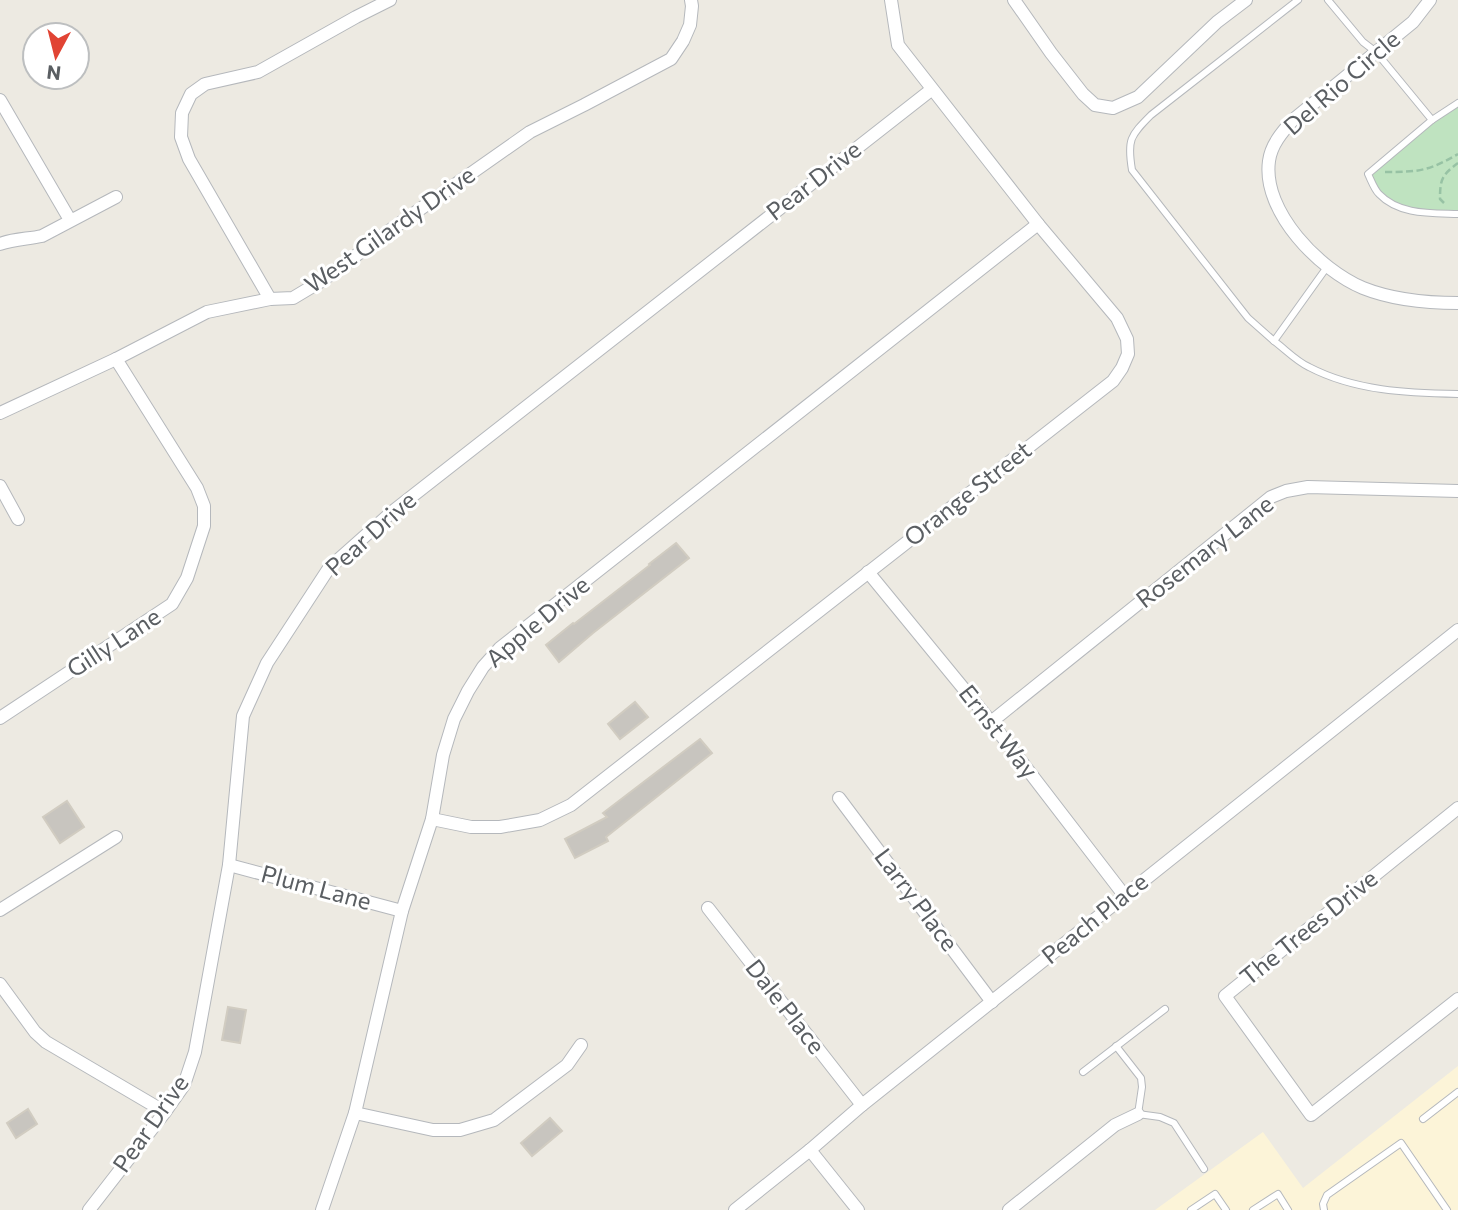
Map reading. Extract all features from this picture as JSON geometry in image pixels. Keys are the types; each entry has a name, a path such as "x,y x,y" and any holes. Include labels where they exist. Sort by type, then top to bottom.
{"street":[{"path":"270,299 189,159 181,137 183,113 191,94 205,84 258,72 390,0"},
{"name":"West Gilardy Drive","path":"0,413 116,359 207,312 270,299 293,298 323,280 530,132 670,59 690,25 691,0"},
{"name":"Orange Street","path":"432,819 471,827 500,827 540,820 571,805 1113,381 1122,368 1128,354 1127,339 1117,318 1038,224 898,45 891,0"},
{"path":"1014,0 1083,94 1095,105 1113,108 1138,97 1217,22 1247,0"},
{"name":"Del Rio Circle","path":"1430,0 1413,22 1293,120 1279,136 1269,162 1271,187 1276,207 1293,232 1327,267 1344,279 1391,297 1458,303"},
{"name":"Pear Drive","path":"89,1210 184,1085 195,1052 229,865 243,716 267,663 329,568 392,512 931,90"},
{"path":"0,100 70,220"},
{"path":"3,243 41,236 116,197"},
{"name":"Apple Drive","path":"322,1210 355,1113 402,911 432,819 443,755 454,719 483,667 500,648 1038,224"},
{"name":"Gilly Lane","path":"0,718 172,604 187,578 204,526 204,506 197,488 116,359"},
{"path":"0,486 18,519"},
{"name":"Rosemary Lane","path":"991,722 1271,497 1308,487 1458,491"},
{"name":"Ernst Way","path":"868,572 991,722 1124,895"},
{"name":"Peach Place","path":"735,1210 862,1105 1458,630"},
{"name":"Larry Place","path":"839,798 992,1002"},
{"name":"The Trees Drive","path":"1458,808 1225,996 1311,1115 1458,999"},
{"path":"0,910 116,837"},
{"name":"Plum Lane","path":"229,865 402,911"},
{"name":"Dale Place","path":"708,908 862,1105"},
{"path":"0,984 35,1032 46,1042 165,1112"},
{"path":"355,1113 433,1130 460,1130 494,1120 567,1065 581,1045"},
{"path":"1009,1210 1115,1125 1139,1114"},
{"path":"810,1150 858,1210"}],"lane":[{"path":"1298,0 1151,115 1134,132 1129,149 1132,170 1248,318 1307,367 1345,382 1377,389 1458,394"},
{"path":"1328,0 1433,120"},
{"path":"1455,214 1398,208 1378,193 1368,174 1433,120 1458,103"},
{"path":"1274,341 1327,267"},
{"path":"1083,1072 1165,1009"},
{"path":"1116,1046 1141,1077 1139,1114 1174,1123 1204,1168"},
{"path":"1423,1119 1458,1092"},
{"path":"1324,1210 1323,1204 1327,1195 1401,1143 1447,1210"},
{"path":"1194,1209 1215,1194 1226,1210"},
{"path":"1253,1210 1278,1194 1288,1210"}],"path":[{"path":"1371,172 1413,172 1436,167 1458,154"},
{"path":"1455,214 1440,199 1440,187 1443,176 1458,163"}],"shaded area":[{"path":"1458,1066 1458,1210 1155,1210 1263,1132 1303,1188"}],"green space":[{"path":"1458,103 1458,214 1398,208 1378,193 1368,174"}],"building":[{"path":"676,543 689,558 559,662 546,645"},
{"path":"635,702 648,717 620,739 608,724"},
{"path":"700,739 712,753 606,837 608,841 575,858 565,839 607,817 603,813"},
{"path":"67,801 84,827 60,843 43,817"},
{"path":"228,1007 246,1010 240,1043 222,1040"},
{"path":"28,1109 37,1124 16,1138 7,1123"},
{"path":"550,1118 562,1131 532,1156 521,1143"}]}
